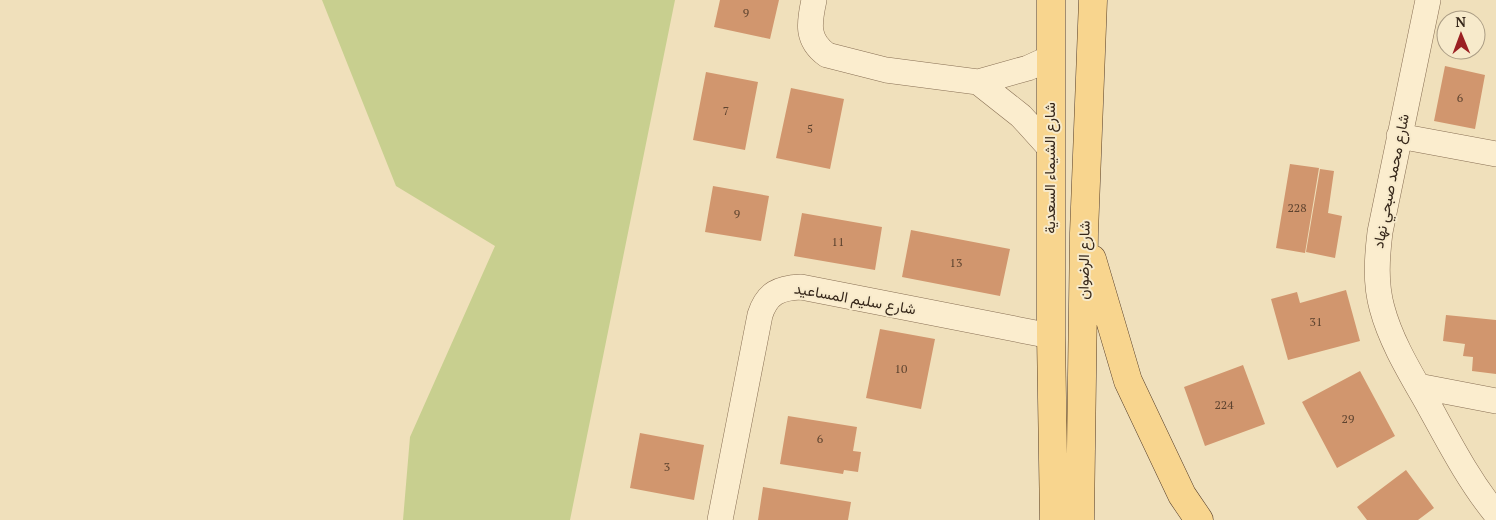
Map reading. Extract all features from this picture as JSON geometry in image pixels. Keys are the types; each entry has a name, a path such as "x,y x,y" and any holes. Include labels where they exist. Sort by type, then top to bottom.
{"main road":[{"name":"شارع الشيماء السعدية","path":"1051,0 1051,336"},
{"name":"شارع الرضوان","path":"1080,520 1084,233 1094,0"},
{"path":"1084,233 1128,381 1182,495 1199,520"},
{"path":"1051,336 1054,520"}],"street":[{"path":"814,0 810,20 812,38 820,50 827,55 886,70 978,82 1028,68 1050,58"},
{"name":"شارع محمد صبحي نهاد","path":"1428,0 1380,232 1377,257 1378,283 1382,308 1403,359 1461,465 1496,514"},
{"path":"978,82 1021,116 1050,148"},
{"path":"1399,136 1496,154"},
{"name":"شارع سليم المساعيد","path":"720,520 760,315 763,305 777,291 787,287 801,287 1051,336"},
{"path":"1418,386 1496,401"}],"green space":[{"path":"322,0 675,0 570,520 403,520 410,437 495,246 396,186"}],"building":[{"path":"720,0 779,0 770,39 714,27"},
{"path":"1445,66 1485,75 1475,129 1434,121"},
{"path":"706,72 758,82 745,150 693,140"},
{"path":"791,88 844,99 830,169 776,158"},
{"path":"1290,164 1319,168 1305,253 1276,248"},
{"path":"1320,169 1334,171 1328,213 1342,216 1335,258 1306,252"},
{"path":"713,186 769,196 761,241 705,232"},
{"path":"802,213 882,227 875,270 794,256"},
{"path":"911,230 1010,249 1000,296 902,277"},
{"path":"1346,290 1360,341 1288,360 1271,299 1297,292 1300,303"},
{"path":"1446,315 1496,320 1496,374 1472,371 1473,357 1463,356 1465,344 1443,341"},
{"path":"880,329 935,339 921,409 866,398"},
{"path":"1243,365 1265,424 1205,446 1184,387"},
{"path":"1360,371 1395,436 1337,468 1302,402"},
{"path":"788,416 857,427 853,451 861,452 858,472 844,470 843,474 780,464"},
{"path":"640,433 704,445 694,500 630,488"},
{"path":"1406,470 1434,508 1418,520 1367,520 1357,507"},
{"path":"763,487 851,502 848,520 758,520"}]}
